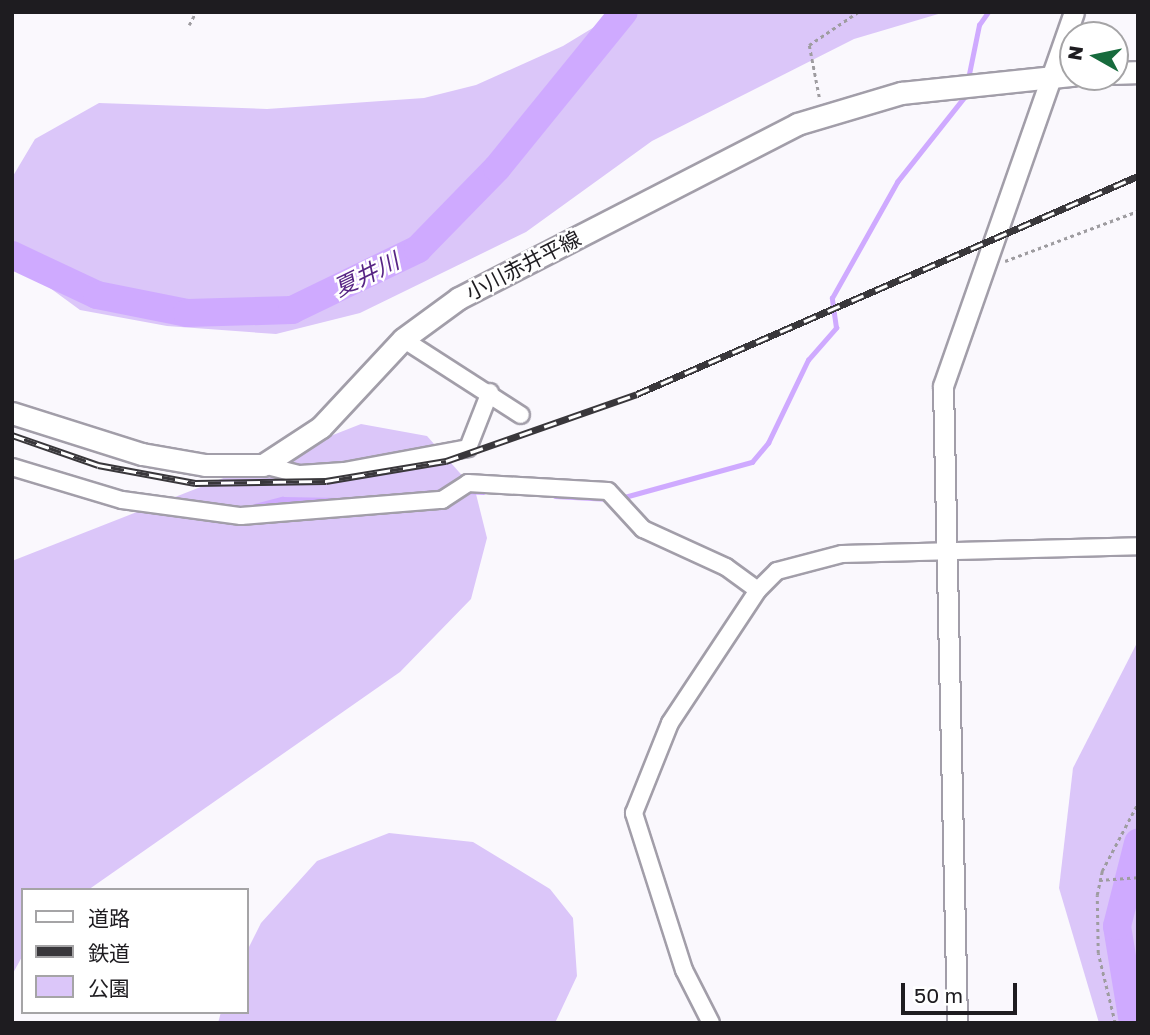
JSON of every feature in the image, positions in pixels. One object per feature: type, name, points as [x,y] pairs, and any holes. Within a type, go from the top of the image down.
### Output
[{"type":"main road","name":"小川赤井平線","points":[[263,465],[321,427],[403,339],[459,298],[824,114],[901,93],[1059,76]]},
{"type":"main road","points":[[12,413],[142,454],[205,465],[263,465]]},
{"type":"street","points":[[957,1023],[944,553],[943,386],[982,270],[1059,87]]},
{"type":"street","points":[[403,339],[490,392],[521,415]]},
{"type":"street","points":[[263,465],[300,474],[344,471],[468,448],[490,392]]},
{"type":"street","points":[[12,467],[122,500],[228,515],[448,497],[463,487],[615,500],[643,529],[726,567],[758,590]]},
{"type":"street","points":[[711,1023],[684,970],[634,813],[670,723],[758,590],[777,571],[805,559],[1138,546]]},
{"type":"path","points":[[189,25],[196,12]]},
{"type":"path","points":[[824,114],[809,45],[858,12]]},
{"type":"path","points":[[982,270],[1138,211]]},
{"type":"path","points":[[1115,1023],[1098,953],[1101,880],[1138,803]]},
{"type":"path","points":[[1101,880],[1138,877]]},
{"type":"green space","points":[[619,12],[945,12],[854,39],[652,141],[526,232],[360,313],[276,334],[167,326],[80,310],[20,266],[12,249],[13,176],[35,139],[99,103],[267,109],[424,98],[476,85],[563,46]]},
{"type":"green space","points":[[361,424],[427,436],[475,490],[487,538],[471,599],[400,672],[91,888],[21,888],[21,959],[12,975],[12,561]]},
{"type":"green space","points":[[1138,641],[1138,1023],[1099,1023],[1059,888],[1073,768]]},
{"type":"green space","points":[[389,833],[473,842],[550,889],[573,918],[577,976],[555,1023],[218,1023],[220,1014],[248,1014],[248,949],[261,923],[317,861]]},
{"type":"waterway","name":"夏井川","points":[[12,255],[97,295],[187,313],[292,310],[418,249],[497,168],[624,12]]},
{"type":"waterway","points":[[968,79],[979,25],[988,12]]},
{"type":"waterway","points":[[621,498],[752,462],[768,443],[808,360],[836,328],[832,298],[897,182],[969,91]]},
{"type":"waterway","points":[[370,498],[445,491]]},
{"type":"waterway","points":[[464,491],[483,492]]},
{"type":"waterway","points":[[555,496],[609,499]]},
{"type":"waterway","points":[[255,506],[282,499],[340,500]]},
{"type":"waterway","points":[[1133,1023],[1117,926],[1138,843]]},
{"type":"railway","points":[[12,435],[98,465],[195,483],[326,481],[446,461],[637,394],[1138,176]]}]
